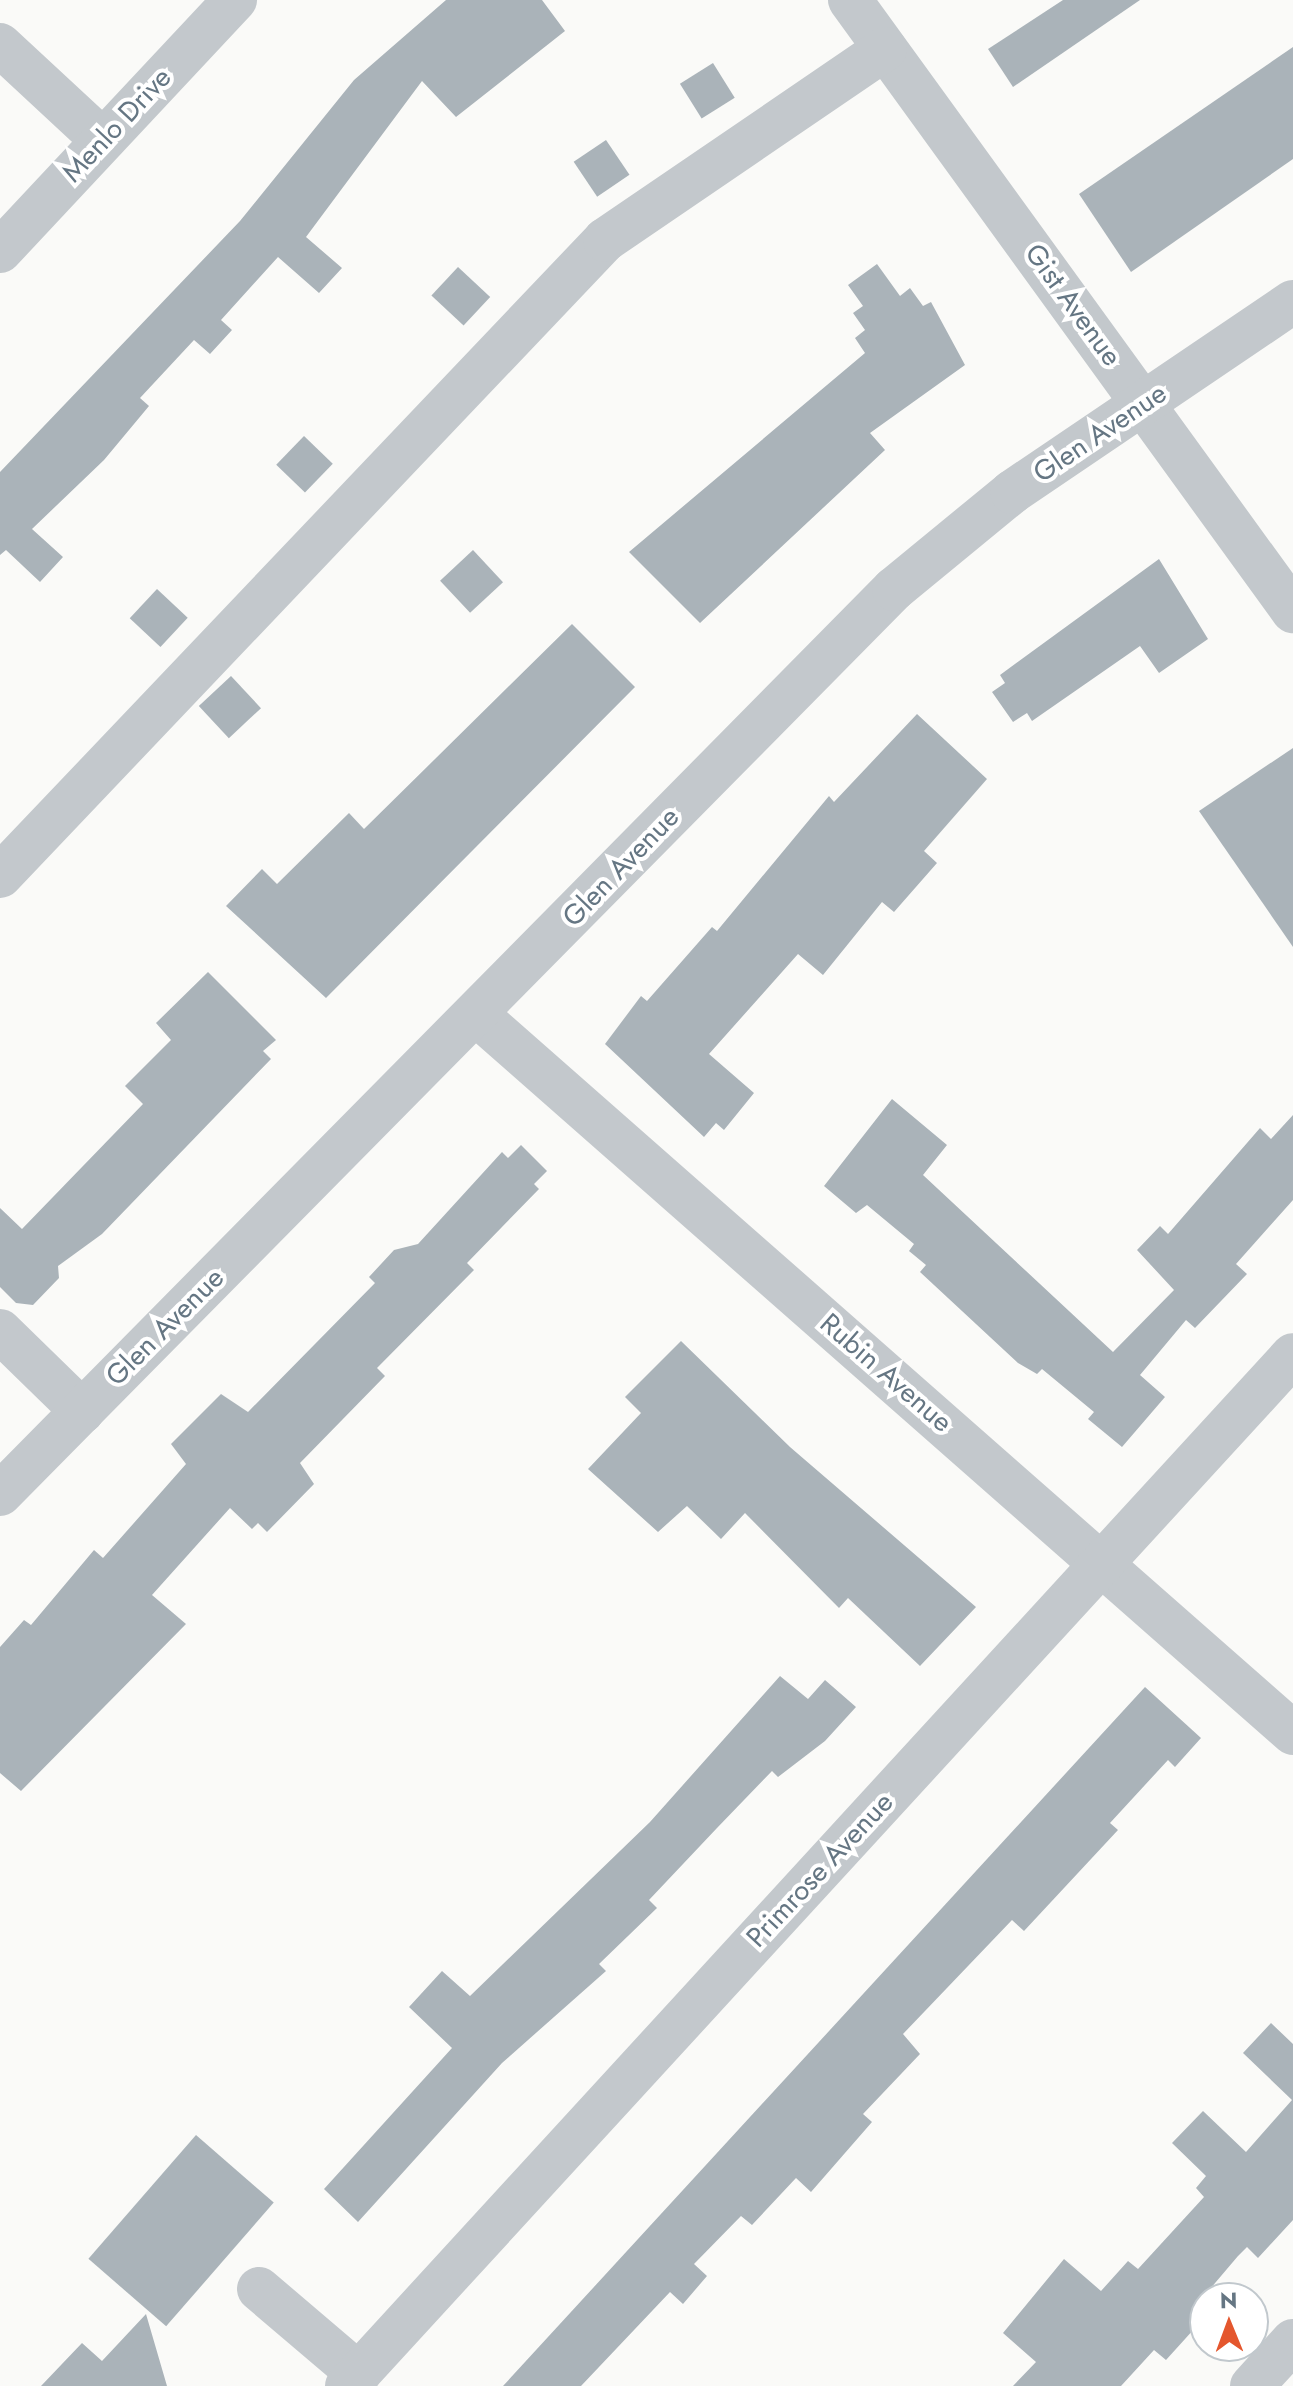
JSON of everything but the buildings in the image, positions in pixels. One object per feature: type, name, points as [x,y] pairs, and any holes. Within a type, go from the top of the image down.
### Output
[{"type":"street","name":"Menlo Drive","points":[[0,251],[101,139],[235,0]]},
{"type":"street","name":"Gist Avenue","points":[[850,0],[1293,611]]},
{"type":"street","points":[[0,45],[101,139]]},
{"type":"street","points":[[0,876],[605,240],[885,49]]},
{"type":"street","name":"Glen Avenue","points":[[0,1494],[477,1015],[894,589],[1012,492],[1293,302]]},
{"type":"street","name":"Rubin Avenue","points":[[477,1015],[1293,1733]]},
{"type":"street","points":[[0,1331],[82,1411]]},
{"type":"street","name":"Primrose Avenue","points":[[353,2380],[1293,1355]]},
{"type":"street","points":[[259,2289],[353,2380]]},
{"type":"street","points":[[1252,2386],[1293,2341]]}]
